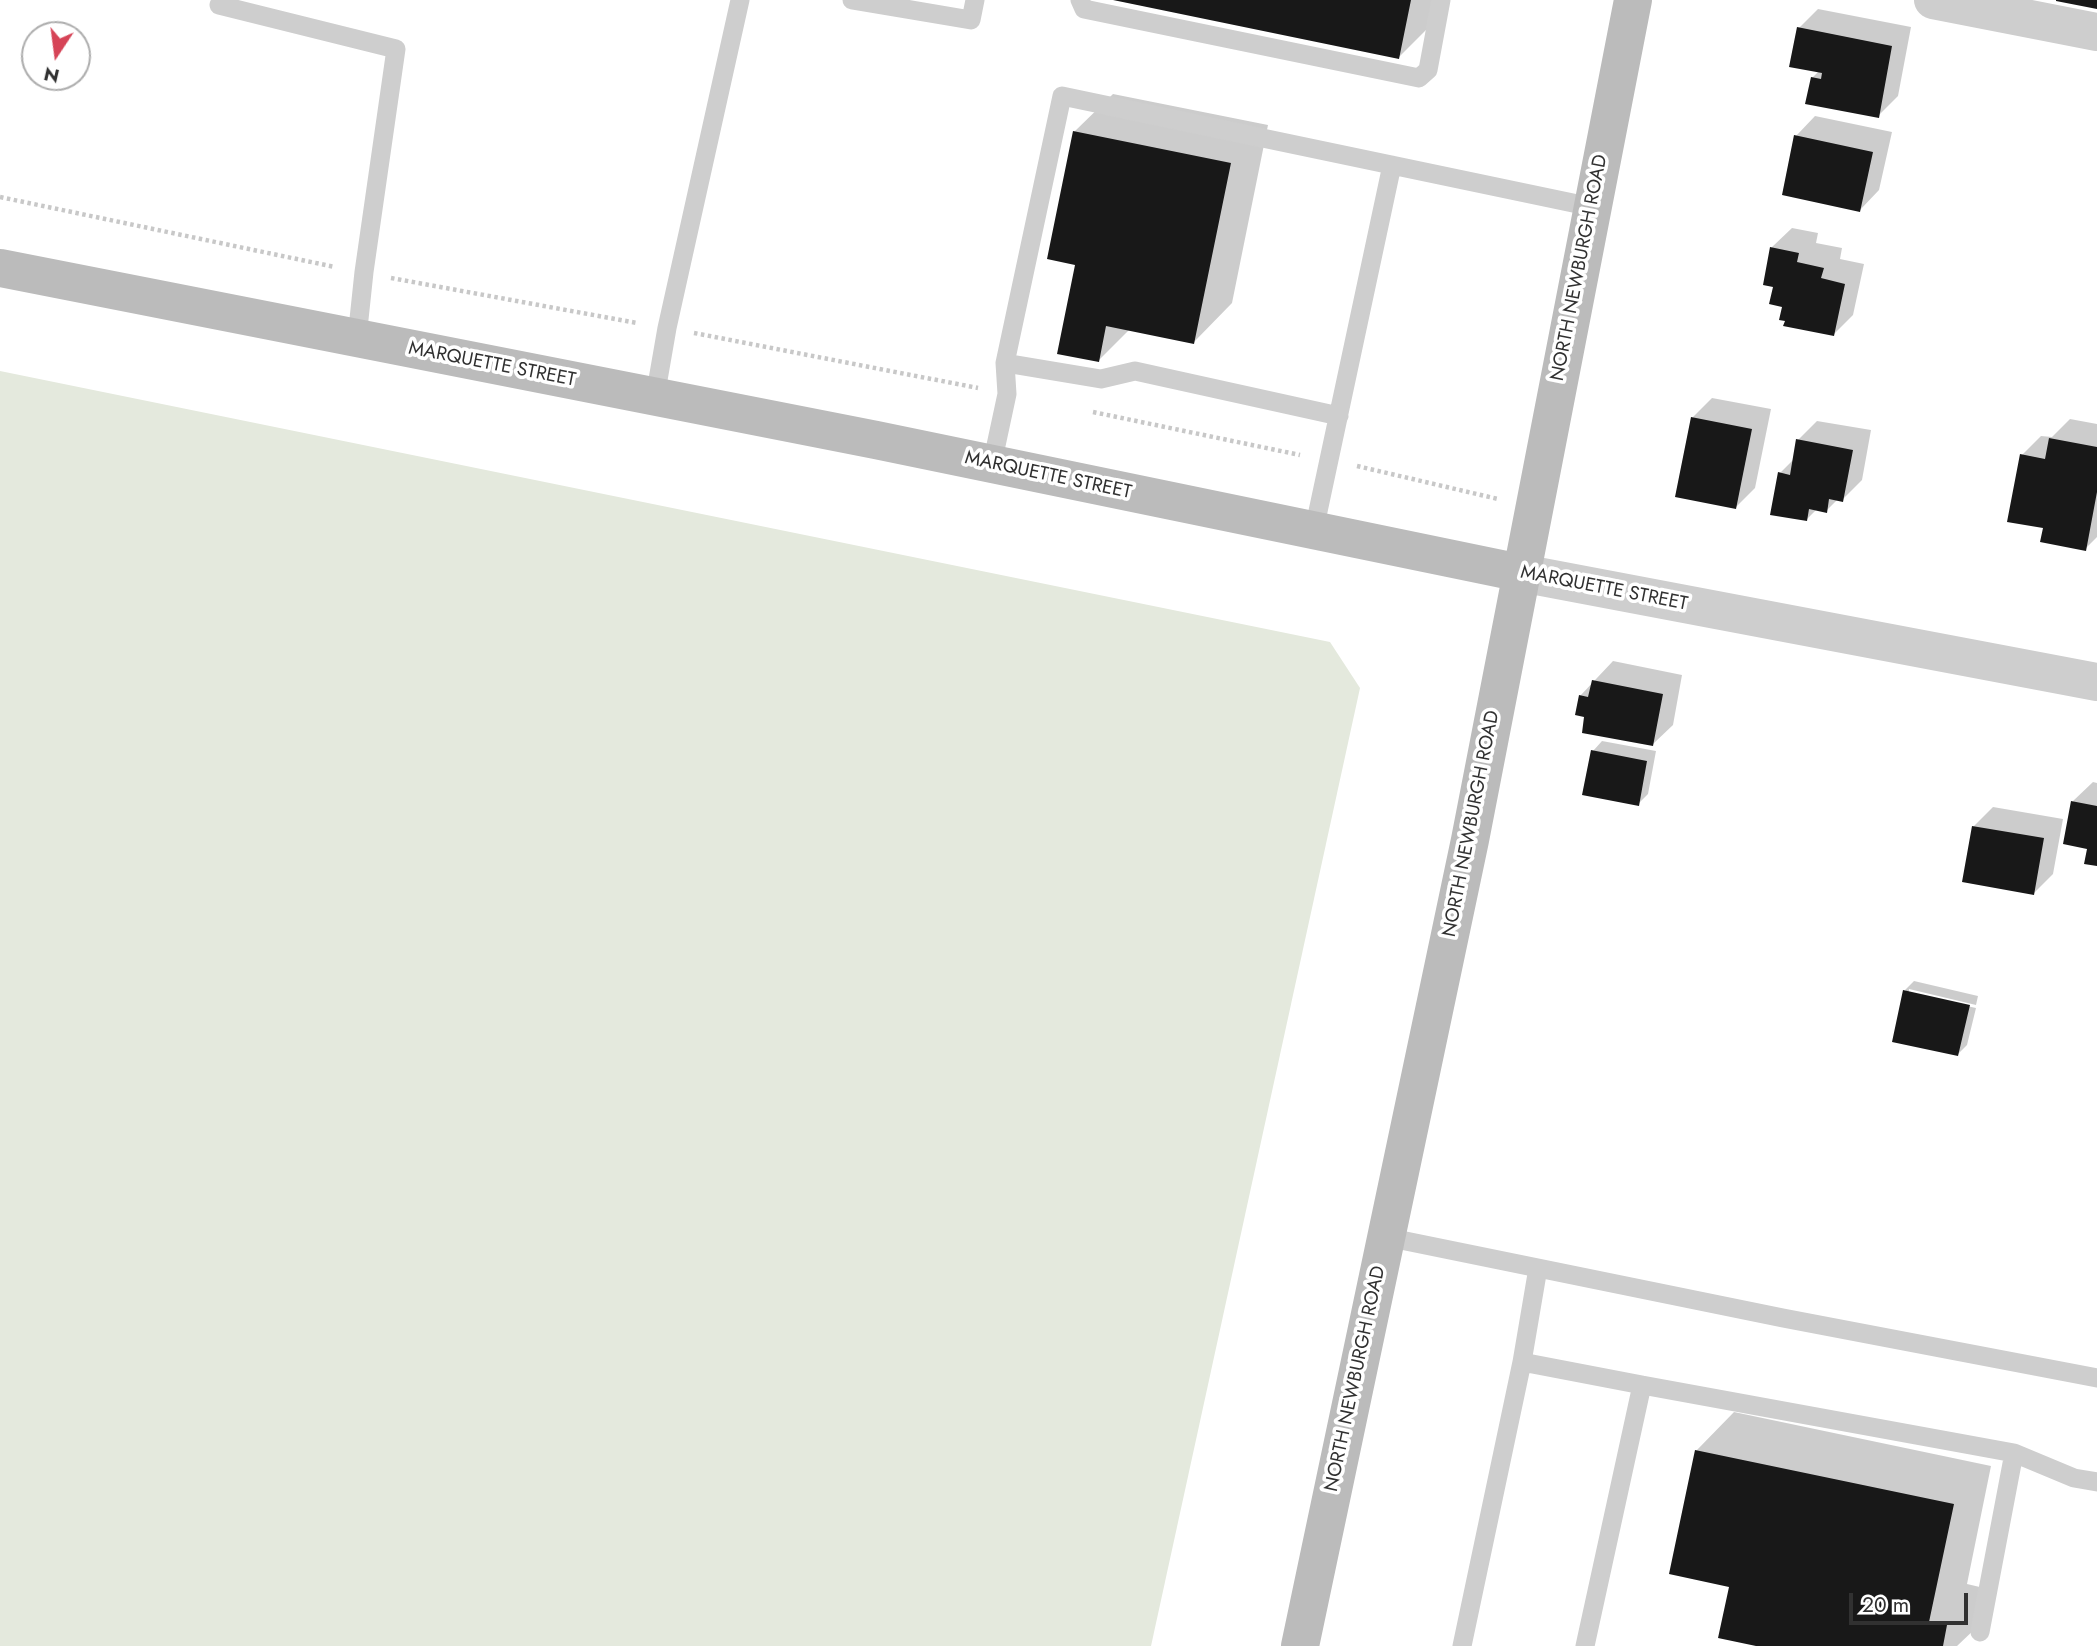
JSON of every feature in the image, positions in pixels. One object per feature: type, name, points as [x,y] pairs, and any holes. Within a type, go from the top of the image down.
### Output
[{"type":"main road","name":"NORTH NEWBURGH ROAD","points":[[1300,1646],[1454,918],[1633,0]]},
{"type":"main road","name":"MARQUETTE STREET","points":[[0,268],[992,464],[1521,573]]},
{"type":"street","points":[[1933,0],[2097,32]]},
{"type":"street","name":"MARQUETTE STREET","points":[[1521,573],[2097,682]]},
{"type":"lane","points":[[655,397],[667,328],[740,0]]},
{"type":"lane","points":[[863,1],[971,20],[975,0]]},
{"type":"lane","points":[[1080,0],[1084,9],[1419,78],[1428,71],[1441,0]]},
{"type":"lane","points":[[219,5],[396,49],[363,272],[356,338]]},
{"type":"lane","points":[[992,464],[1007,394],[1006,363],[1062,96],[1591,207]]},
{"type":"lane","points":[[1314,530],[1392,165]]},
{"type":"lane","points":[[1006,363],[1101,379],[1135,371],[1339,416]]},
{"type":"lane","points":[[1386,1237],[1783,1318],[2097,1378]]},
{"type":"lane","points":[[1462,1646],[1522,1362],[1538,1268]]},
{"type":"lane","points":[[1522,1362],[2014,1453],[2074,1478],[2097,1482]]},
{"type":"lane","points":[[1585,1646],[1642,1385]]},
{"type":"lane","points":[[1980,1632],[2014,1453]]},
{"type":"path","points":[[0,197],[363,272],[1007,394]]},
{"type":"path","points":[[1087,410],[1533,506]]},
{"type":"shaded area","points":[[0,371],[1330,642],[1360,688],[1151,1646],[0,1646]]},
{"type":"building","points":[[1113,0],[1411,0],[1399,59]]},
{"type":"building","points":[[2097,0],[2097,9],[2056,1]]},
{"type":"building","points":[[1797,27],[1892,46],[1879,118],[1805,104],[1811,77],[1821,79],[1822,73],[1789,67]]},
{"type":"building","points":[[1073,131],[1231,163],[1194,344],[1106,326],[1099,362],[1057,354],[1075,265],[1047,259]]},
{"type":"building","points":[[1794,135],[1873,152],[1860,212],[1782,195]]},
{"type":"building","points":[[1770,247],[1799,253],[1797,262],[1824,268],[1821,278],[1845,284],[1834,336],[1783,326],[1785,321],[1779,320],[1782,307],[1769,304],[1773,287],[1763,285]]},
{"type":"building","points":[[1691,417],[1752,429],[1736,509],[1675,497]]},
{"type":"building","points":[[2049,438],[2097,447],[2097,492],[2086,551],[2040,542],[2043,528],[2007,522],[2020,454],[2045,459]]},
{"type":"building","points":[[1796,439],[1853,450],[1843,502],[1829,499],[1827,513],[1809,509],[1807,521],[1770,515],[1778,472],[1790,475]]},
{"type":"building","points":[[1592,680],[1663,694],[1653,746],[1582,733],[1584,717],[1575,715],[1579,695],[1588,697]]},
{"type":"building","points":[[1591,750],[1647,761],[1639,806],[1582,795]]},
{"type":"building","points":[[2071,801],[2097,806],[2097,866],[2084,864],[2087,849],[2063,844]]},
{"type":"building","points":[[1972,826],[2044,838],[2034,895],[1962,882]]},
{"type":"building","points":[[1903,990],[1970,1005],[1958,1056],[1892,1042]]},
{"type":"building","points":[[1695,1450],[1954,1504],[1929,1622],[1947,1625],[1943,1646],[1756,1646],[1718,1638],[1729,1587],[1669,1574]]}]
